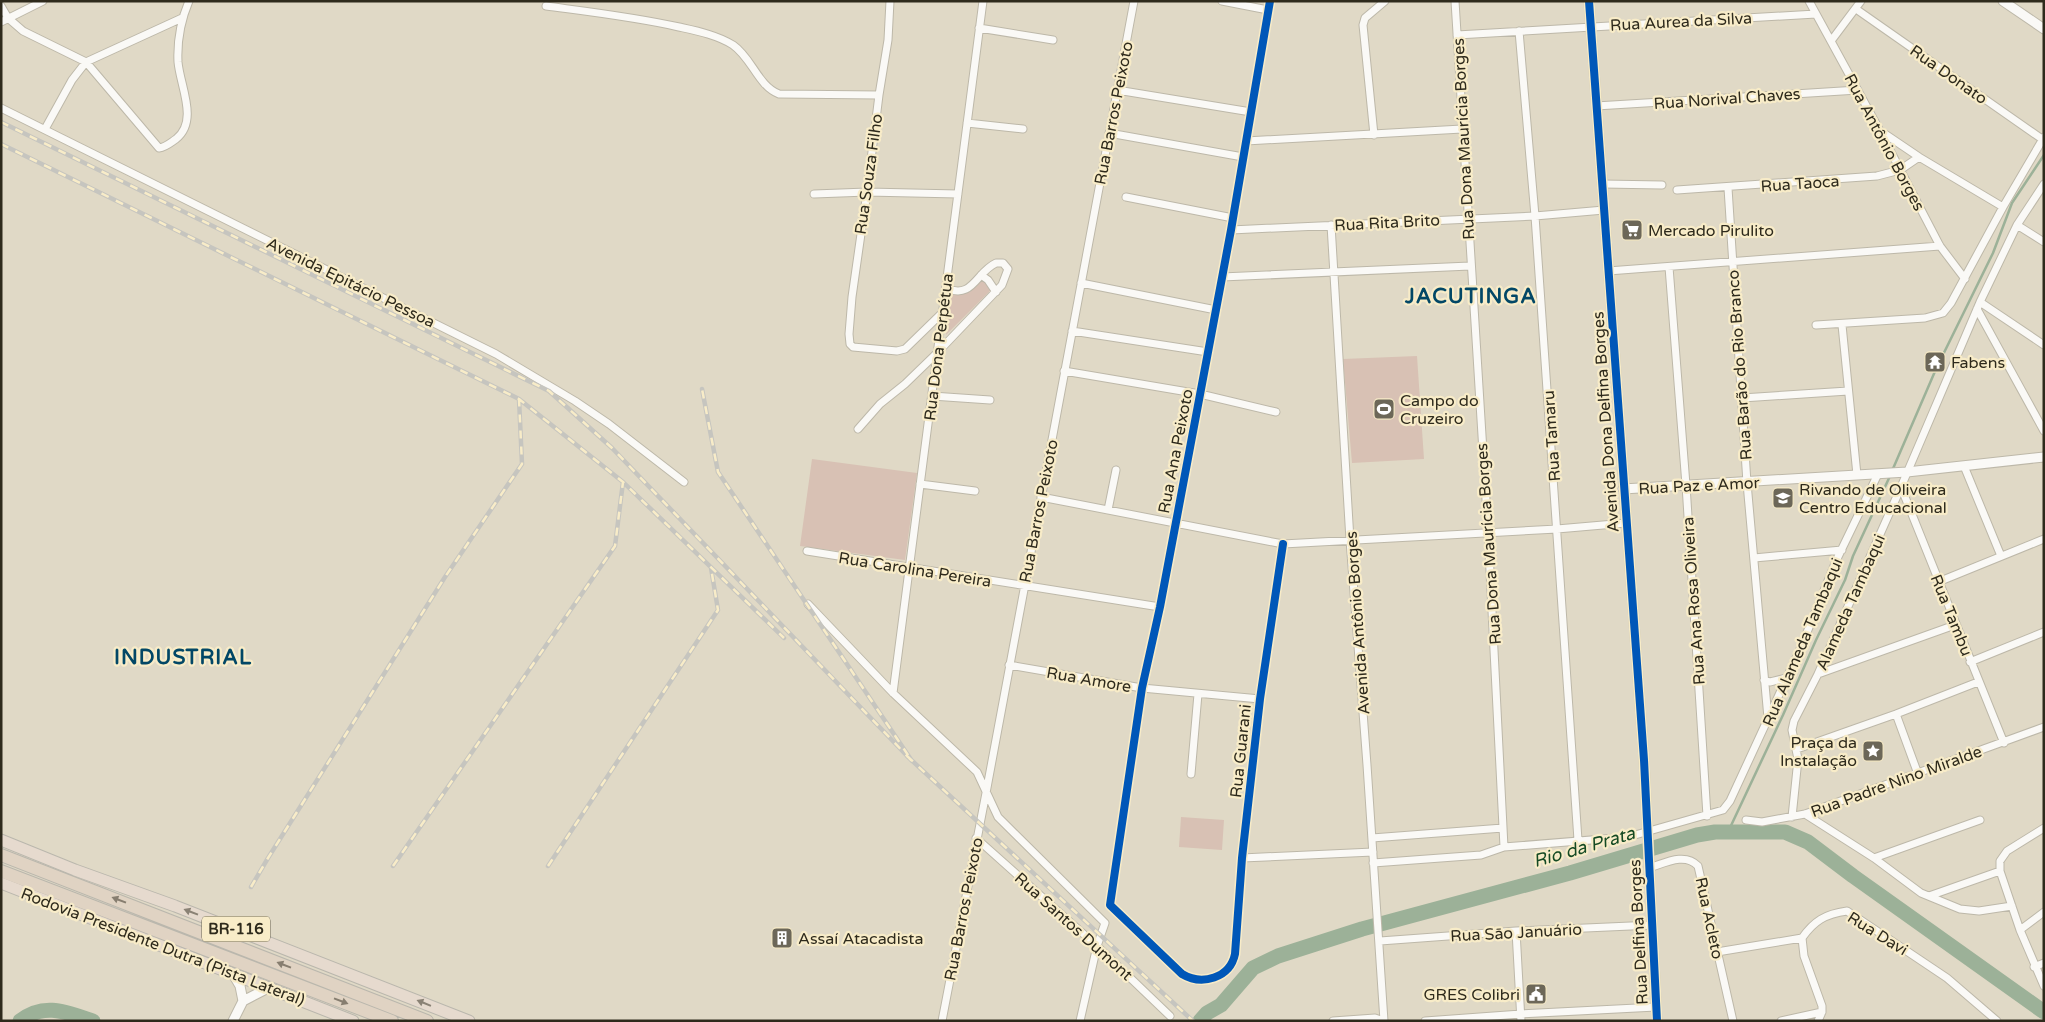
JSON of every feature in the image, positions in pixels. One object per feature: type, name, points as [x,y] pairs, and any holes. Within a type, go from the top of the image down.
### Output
[{"type":"highway","name":"BR-116","points":[[1,840],[74,870],[210,919],[469,1021]]},
{"type":"highway","points":[[1,847],[57,870],[84,886]]},
{"type":"highway","name":"BR-116","points":[[1,856],[84,886],[427,1021]]},
{"type":"highway","name":"BR-116","points":[[1,871],[392,1021]]},
{"type":"highway","name":"Rodovia Presidente Dutra (Pista Lateral)","points":[[1,883],[353,1021]]},
{"type":"street","points":[[1,22],[43,1]]},
{"type":"street","points":[[1,6],[8,18],[23,31],[86,62],[159,148],[170,144],[180,136],[186,127],[187,108],[178,60],[182,18],[189,1]]},
{"type":"street","name":"Rua Souza Filho","points":[[890,1],[888,40],[852,297],[850,344],[853,346],[897,351],[905,349],[942,313]]},
{"type":"street","name":"Rua Dona Perpétua","points":[[893,693],[983,1]]},
{"type":"street","name":"Rua Barros Peixoto","points":[[942,1021],[1134,1]]},
{"type":"street","points":[[1222,1],[1268,10]]},
{"type":"street","name":"Rua Ana Peixoto","points":[[1233,962],[1217,977],[1196,980],[1188,978],[1110,905],[1142,688],[1160,607],[1216,310],[1270,1]]},
{"type":"street","points":[[1374,135],[1363,25],[1365,18],[1385,1]]},
{"type":"street","name":"Rua Dona Maurícia Borges","points":[[1455,1],[1488,532],[1504,846]]},
{"type":"street","name":"Avenida Dona Delfina Borges","points":[[1589,1],[1644,760],[1647,837]]},
{"type":"street","name":"Rua Antônio Borges","points":[[1809,1],[1940,246],[1956,270],[1965,279]]},
{"type":"street","points":[[1831,41],[1861,1]]},
{"type":"street","points":[[2003,1],[2044,29]]},
{"type":"street","points":[[546,6],[629,17],[709,34],[732,45],[745,57],[768,88],[780,94],[879,95]]},
{"type":"street","name":"Rua Donato","points":[[1856,8],[2043,138]]},
{"type":"street","name":"Rua Aurea da Silva","points":[[1457,35],[1816,14]]},
{"type":"street","points":[[45,128],[72,80],[86,62],[182,18]]},
{"type":"street","points":[[979,28],[1053,40]]},
{"type":"street","name":"Rua Tamaru","points":[[1519,31],[1535,216],[1558,529],[1578,840]]},
{"type":"street","points":[[1118,90],[1251,112]]},
{"type":"street","name":"Rua Norival Chaves","points":[[1596,106],[1858,90]]},
{"type":"street","name":"Avenida Epitácio Pessoa","points":[[1,108],[45,128],[504,358],[582,405],[684,482]]},
{"type":"street","points":[[967,123],[1023,129]]},
{"type":"street","points":[[1246,141],[1462,129]]},
{"type":"street","points":[[1880,131],[1919,157],[2003,207]]},
{"type":"street","points":[[1109,133],[1243,158]]},
{"type":"street","points":[[1816,325],[1904,320],[1943,313],[1965,279],[2003,207],[2043,138]]},
{"type":"street","name":"Rua Taoca","points":[[1677,190],[1728,188],[1877,176],[1900,170],[1919,157]]},
{"type":"street","points":[[1603,184],[1662,185]]},
{"type":"street","name":"Alameda Tambaqui","points":[[1792,817],[1797,770],[1797,749],[1792,730],[1794,722],[1818,674],[1901,487],[1904,472],[1978,306],[2017,224],[2044,184]]},
{"type":"street","name":"Rua Barão do Rio Branco","points":[[1728,188],[1747,483],[1768,721]]},
{"type":"street","points":[[814,194],[868,192],[958,194]]},
{"type":"street","points":[[1126,197],[1233,218]]},
{"type":"street","name":"Rua Rita Brito","points":[[1230,230],[1535,216],[1604,210]]},
{"type":"street","points":[[2017,224],[2044,242]]},
{"type":"street","name":"Avenida Antônio Borges","points":[[1330,225],[1384,1021]]},
{"type":"street","points":[[1608,271],[1940,246]]},
{"type":"street","points":[[858,430],[880,404],[905,384],[996,292],[1005,281],[1008,269],[1006,265],[996,263],[962,291],[954,292],[946,288]]},
{"type":"street","points":[[1222,277],[1470,266]]},
{"type":"street","name":"Rua Ana Rosa Oliveira","points":[[1669,267],[1686,485],[1707,816]]},
{"type":"street","points":[[981,275],[988,280],[996,292]]},
{"type":"street","points":[[1081,283],[1216,310]]},
{"type":"street","points":[[1978,306],[2044,345]]},
{"type":"street","points":[[1978,306],[2044,431]]},
{"type":"street","points":[[1842,325],[1857,475]]},
{"type":"street","points":[[1072,331],[1208,352]]},
{"type":"street","points":[[1064,371],[1200,394],[1276,412]]},
{"type":"street","points":[[1742,398],[1848,391]]},
{"type":"street","points":[[932,396],[990,400]]},
{"type":"street","name":"Rua Paz e Amor","points":[[1623,489],[1904,472],[2044,456]]},
{"type":"street","points":[[1964,466],[2002,556]]},
{"type":"street","points":[[1108,510],[1116,470]]},
{"type":"street","name":"Rua Alameda Tambaqui","points":[[1707,816],[1723,810],[1730,801],[1768,721],[1842,550],[1881,473]]},
{"type":"street","points":[[920,484],[975,491]]},
{"type":"street","name":"Rua Tambu","points":[[1901,487],[2004,743]]},
{"type":"street","points":[[1041,497],[1283,544],[1558,529],[1626,523]]},
{"type":"street","points":[[1938,582],[2044,539]]},
{"type":"street","name":"Rua Guarani","points":[[1233,962],[1237,942],[1242,858],[1260,699],[1283,544]]},
{"type":"street","points":[[1754,558],[1842,550]]},
{"type":"street","name":"Rua Carolina Pereira","points":[[807,551],[1160,607]]},
{"type":"street","points":[[808,604],[871,672],[977,772],[998,817],[1105,923],[1097,946],[1080,1021]]},
{"type":"street","points":[[1818,674],[1955,625]]},
{"type":"street","points":[[1970,662],[2044,632]]},
{"type":"street","name":"Rua Amore","points":[[1009,665],[1142,688],[1260,699]]},
{"type":"street","points":[[1764,680],[1770,682],[1786,678]]},
{"type":"street","points":[[1797,749],[1896,714],[1978,682]]},
{"type":"street","points":[[1191,774],[1198,694]]},
{"type":"street","points":[[1896,714],[1918,774]]},
{"type":"street","name":"Rua Padre Nino Miralde","points":[[1746,820],[1762,822],[1805,814],[2044,727]]},
{"type":"street","points":[[1805,814],[1874,858],[1910,886],[1929,896],[1960,909],[1978,911],[2012,906]]},
{"type":"street","points":[[1373,863],[1481,855],[1504,846],[1647,837],[1707,816]]},
{"type":"street","points":[[1874,858],[1980,820]]},
{"type":"street","points":[[1372,838],[1503,828]]},
{"type":"street","points":[[2044,828],[2007,851],[2000,861],[2000,871],[2020,930],[2034,968],[2044,986]]},
{"type":"street","name":"Rua Delfina Borges","points":[[1647,837],[1653,925],[1656,1021]]},
{"type":"street","name":"Rua Santos Dumont","points":[[976,838],[1097,946],[1170,1016]]},
{"type":"street","points":[[1242,858],[1372,852]]},
{"type":"street","name":"Rua Acleto","points":[[1649,864],[1687,858],[1698,866],[1733,1021]]},
{"type":"street","points":[[1929,896],[2000,871]]},
{"type":"street","name":"Rua Davi","points":[[1802,938],[1818,919],[1847,911],[1947,978],[1997,1021]]},
{"type":"street","points":[[2020,930],[2044,912]]},
{"type":"street","name":"Rua Sāo Januário","points":[[1379,937],[1653,925]]},
{"type":"street","points":[[1516,931],[1521,1017]]},
{"type":"street","points":[[1717,952],[1802,938],[1804,956],[1821,1002],[1822,1012],[1818,1021]]},
{"type":"street","points":[[2034,968],[2044,963]]},
{"type":"street","points":[[233,974],[240,986],[243,1001]]},
{"type":"street","points":[[233,1021],[243,1001],[268,988]]},
{"type":"street","points":[[1425,1021],[1521,1017],[1656,1007]]},
{"type":"street","points":[[1781,1021],[1822,1012]]},
{"type":"street","points":[[1334,1021],[1375,1018],[1384,1021]]},
{"type":"shaded area","points":[[983,279],[991,288],[990,291],[946,335],[950,292],[964,292]]},
{"type":"shaded area","name":"Campo do Cruzeiro","points":[[1417,356],[1424,459],[1352,463],[1343,359]]},
{"type":"shaded area","points":[[812,459],[917,473],[905,560],[800,546]]},
{"type":"shaded area","points":[[1181,817],[1224,820],[1222,850],[1179,847]]},
{"type":"waterway","points":[[1892,471],[1936,369],[1993,253],[2012,203],[2044,155]]},
{"type":"waterway","points":[[1728,832],[1845,580],[1853,556],[1890,476]]},
{"type":"waterway","name":"Rio da Prata","points":[[1200,1021],[1207,1013],[1221,1005],[1253,968],[1278,956],[1362,929],[1570,873],[1697,835],[1715,832],[1785,832],[1808,842],[2044,1012]]},
{"type":"waterway","name":"Rio da Prata","points":[[20,1021],[29,1015],[47,1010],[64,1012],[93,1021]]},
{"type":"railway","points":[[1,122],[549,391],[612,448],[912,761],[718,472],[702,389]]},
{"type":"railway","points":[[1,144],[519,399],[623,482],[784,638]]},
{"type":"railway","points":[[251,887],[445,577],[522,464],[519,399]]},
{"type":"railway","points":[[393,866],[615,546],[623,482]]},
{"type":"railway","points":[[548,866],[718,610],[711,568]]},
{"type":"railway","points":[[907,756],[1193,1021]]},
{"type":"cycle path","points":[[1270,1],[1231,230],[1160,607],[1142,688],[1110,905],[1182,974],[1190,978],[1206,979],[1221,974],[1232,962],[1235,954],[1242,858],[1260,699],[1283,544]]},
{"type":"cycle path","points":[[1589,1],[1644,760],[1657,1021]]},
{"type":"place","name":"Mercado Pirulito","points":[[1632,230]]},
{"type":"place","name":"Fabens","points":[[1935,362]]},
{"type":"place","name":"Campo do Cruzeiro","points":[[1384,409]]},
{"type":"place","name":"Rivando de Oliveira Centro Educacional","points":[[1783,498]]},
{"type":"place","name":"Praça da Instalação","points":[[1873,751]]},
{"type":"place","name":"Assaí Atacadista","points":[[782,938]]},
{"type":"place","name":"GRES Colibri","points":[[1536,994]]},
{"type":"district","name":"JACUTINGA","points":[[1471,296]]},
{"type":"district","name":"INDUSTRIAL","points":[[183,657]]}]
